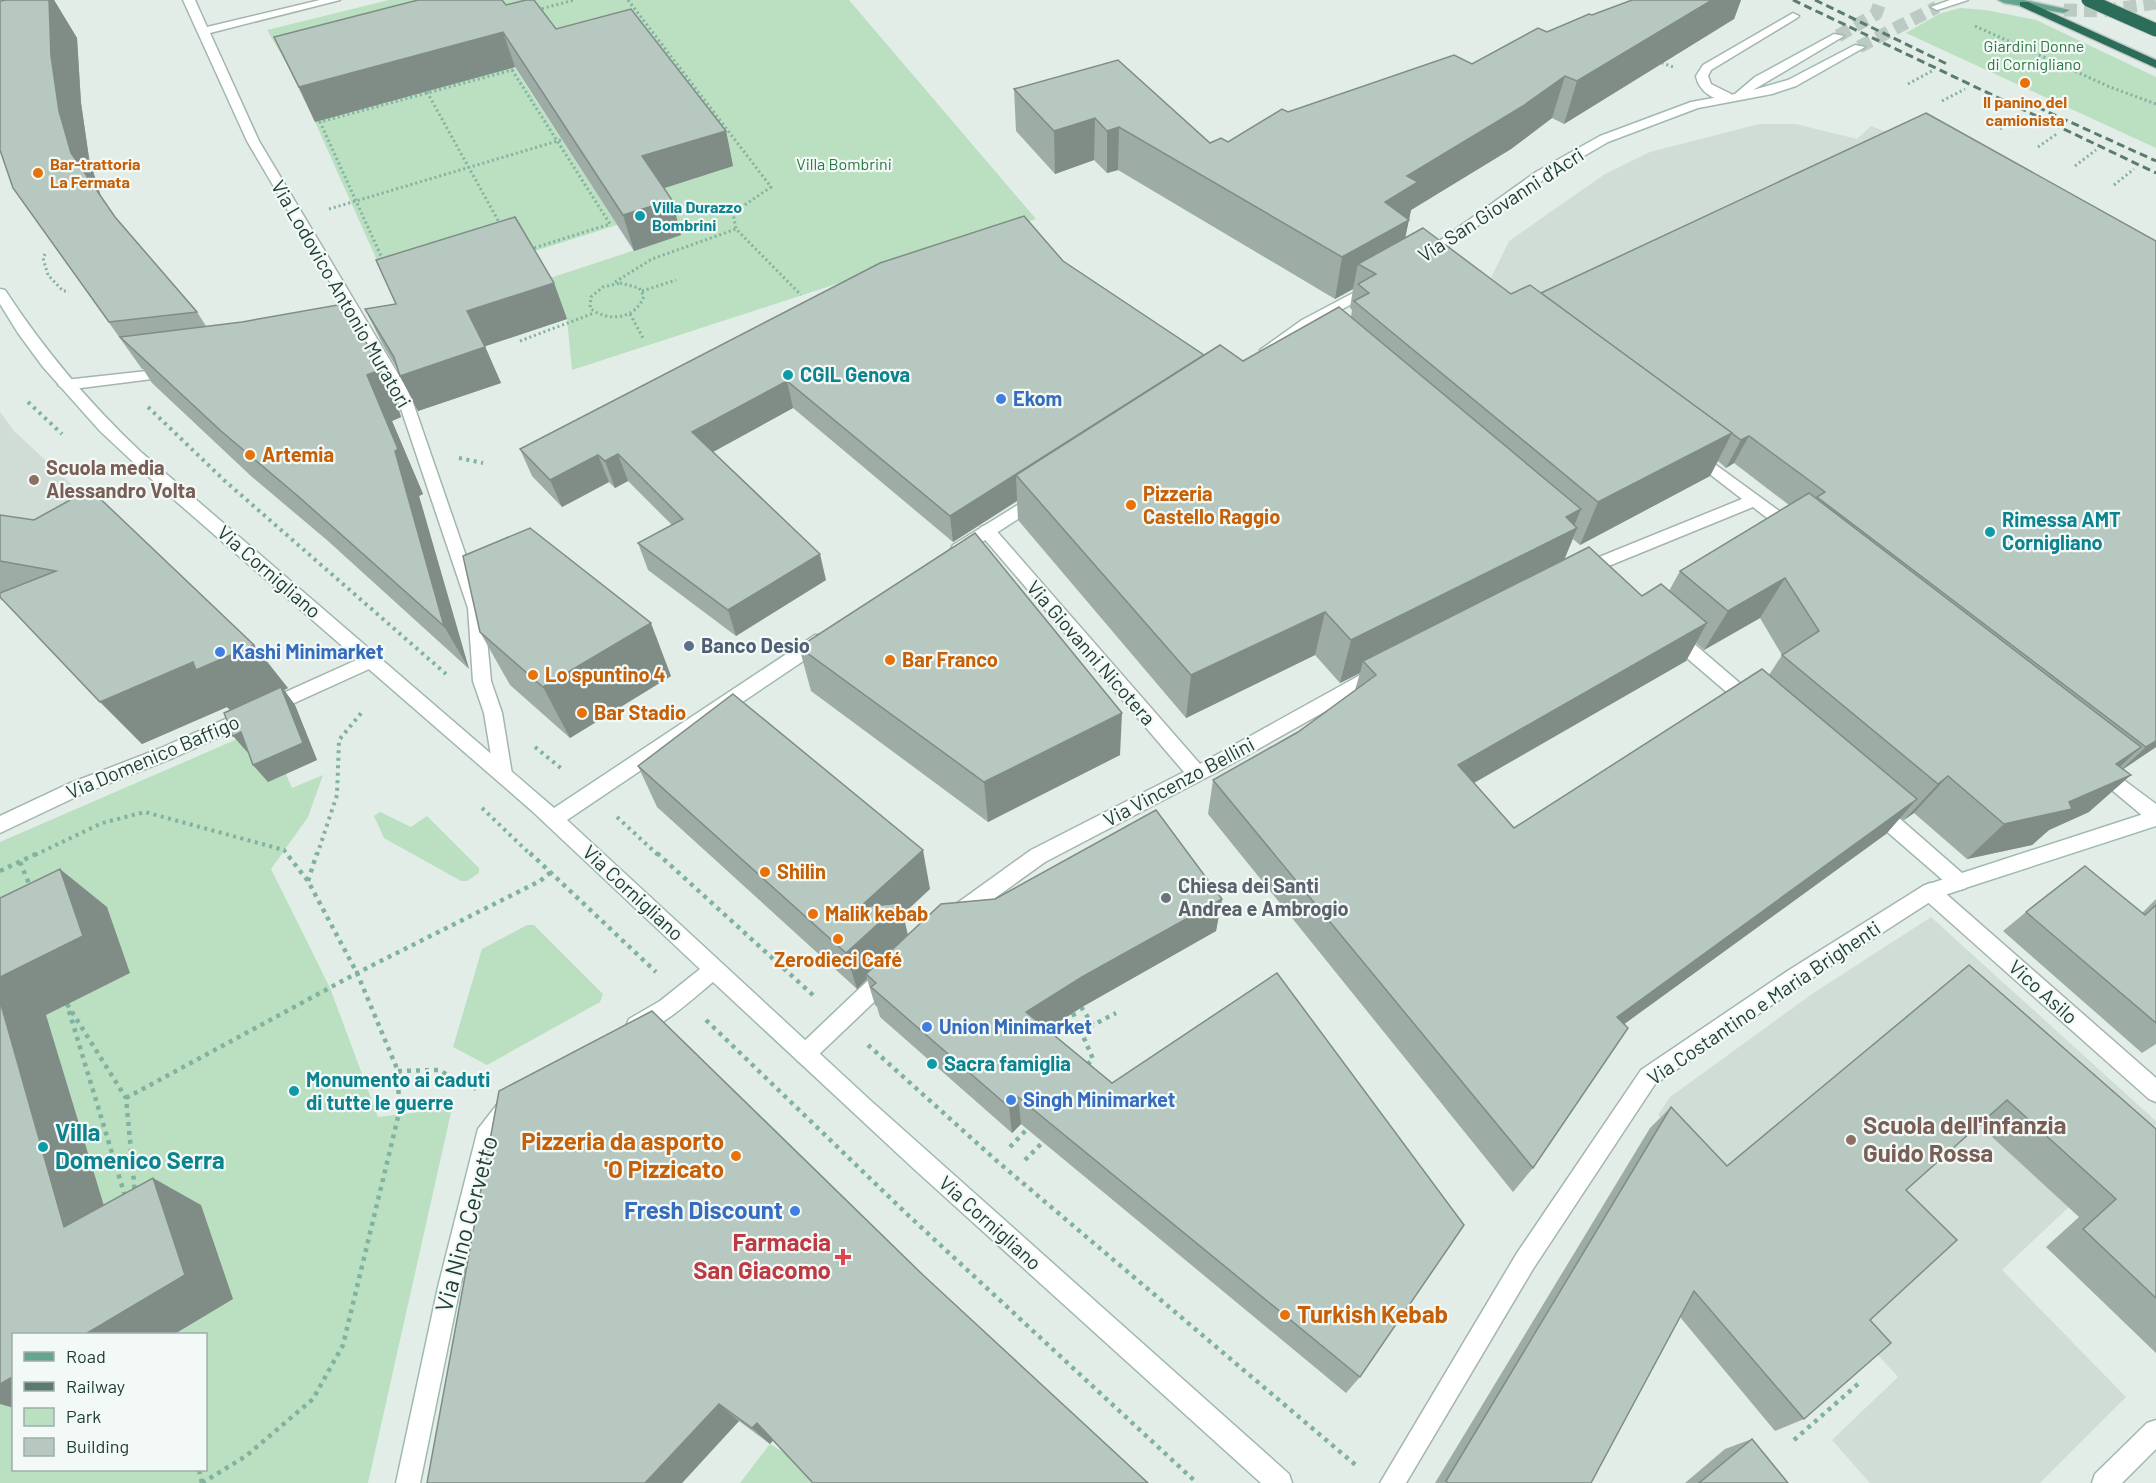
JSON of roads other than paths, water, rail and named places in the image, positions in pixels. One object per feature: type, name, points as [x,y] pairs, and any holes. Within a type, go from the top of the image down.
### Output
[{"type":"highway","points":[[2088,0],[2156,30]]},
{"type":"highway","points":[[2024,4],[2156,64]]},
{"type":"main road","points":[[2004,0],[2064,10]]},
{"type":"street","name":"Via Lodovico Antonio Muratori","points":[[189,0],[253,141],[299,217],[368,344],[403,394],[476,608],[482,681],[493,713],[503,774]]},
{"type":"street","points":[[205,31],[334,0]]},
{"type":"street","points":[[1937,7],[1962,0]]},
{"type":"street","points":[[1793,16],[1707,68],[1702,76],[1706,88],[1711,92],[1733,95],[1772,90],[1792,83],[1859,47]]},
{"type":"street","points":[[1733,95],[1838,36]]},
{"type":"street","name":"Via San Giovanni d'Acri","points":[[1412,264],[1430,254],[1541,176],[1604,138],[1657,117],[1733,95]]},
{"type":"street","points":[[1430,254],[1445,264]]},
{"type":"street","points":[[1250,361],[1307,323],[1386,279]]},
{"type":"street","name":"Via Cornigliano","points":[[0,293],[6,317],[65,385],[102,423],[198,511],[503,774],[805,1054],[1280,1483]]},
{"type":"street","points":[[1307,323],[1322,337]]},
{"type":"street","points":[[65,385],[152,375]]},
{"type":"street","points":[[1679,442],[1802,537]]},
{"type":"street","points":[[948,556],[1054,488]]},
{"type":"street","points":[[1571,576],[1586,562],[1755,500]]},
{"type":"street","name":"Via Giovanni Nicotera","points":[[987,531],[1197,774]]},
{"type":"street","points":[[1586,562],[1609,581]]},
{"type":"street","points":[[1662,627],[1760,711]]},
{"type":"street","points":[[553,819],[831,633]]},
{"type":"street","name":"Via Domenico Baffigo","points":[[0,825],[75,789],[167,753],[372,660]]},
{"type":"street","name":"Via Vincenzo Bellini","points":[[940,928],[1038,856],[1197,774],[1392,667]]},
{"type":"street","points":[[2084,758],[2156,816]]},
{"type":"street","points":[[1858,795],[1959,882]]},
{"type":"street","name":"Via Costantino e Maria Brighenti","points":[[1392,1483],[1525,1261],[1648,1077],[1796,977],[1930,892],[2156,816]]},
{"type":"street","name":"Vico Asilo","points":[[1930,892],[2156,1092]]},
{"type":"street","points":[[805,1054],[905,959]]},
{"type":"street","points":[[616,1038],[668,1008],[714,969]]},
{"type":"street","name":"Via Nino Cervetto","points":[[408,1483],[449,1287],[489,1129],[524,1091]]},
{"type":"street","points":[[2104,1483],[2156,1432]]},
{"type":"tunnel","points":[[1838,36],[1876,14],[1881,0]]},
{"type":"tunnel","points":[[2064,10],[2102,11],[2156,3]]},
{"type":"tunnel","points":[[1859,47],[1937,7]]},
{"type":"railway","points":[[1793,0],[2156,173]]},
{"type":"railway","points":[[1815,0],[1947,64]]},
{"type":"railway","points":[[2026,102],[2156,161]]},
{"type":"place","name":"Il panino del camionista","points":[[2025,83]]},
{"type":"place","name":"Bar-trattoria La Fermata","points":[[38,173]]},
{"type":"place","name":"Villa Durazzo Bombrini","points":[[640,216]]},
{"type":"place","name":"CGIL Genova","points":[[788,375]]},
{"type":"place","name":"Ekom","points":[[1001,399]]},
{"type":"place","name":"Artemia","points":[[250,455]]},
{"type":"place","name":"Scuola media Alessandro Volta","points":[[34,480]]},
{"type":"place","name":"Pizzeria Castello Raggio","points":[[1131,505]]},
{"type":"place","name":"Rimessa AMT Cornigliano","points":[[1990,532]]},
{"type":"place","name":"Banco Desio","points":[[689,646]]},
{"type":"place","name":"Kashi Minimarket","points":[[220,652]]},
{"type":"place","name":"Bar Franco","points":[[890,660]]},
{"type":"place","name":"Lo spuntino 4","points":[[533,675]]},
{"type":"place","name":"Bar Stadio","points":[[582,713]]},
{"type":"place","name":"Shilin","points":[[765,872]]},
{"type":"place","name":"Chiesa dei Santi Andrea e Ambrogio","points":[[1166,898]]},
{"type":"place","name":"Malik kebab","points":[[813,914]]},
{"type":"place","name":"Zerodieci Café","points":[[838,939]]},
{"type":"place","name":"Union Minimarket","points":[[927,1027]]},
{"type":"place","name":"Sacra famiglia","points":[[932,1064]]},
{"type":"place","name":"Monumento ai caduti di tutte le guerre","points":[[294,1091]]},
{"type":"place","name":"Singh Minimarket","points":[[1011,1100]]},
{"type":"place","name":"Scuola dell'infanzia Guido Rossa","points":[[1851,1140]]},
{"type":"place","name":"Villa Domenico Serra","points":[[43,1147]]},
{"type":"place","name":"Pizzeria da asporto 'O Pizzicato","points":[[736,1156]]},
{"type":"place","name":"Fresh Discount","points":[[795,1211]]},
{"type":"place","name":"Farmacia San Giacomo","points":[[843,1257]]},
{"type":"place","name":"Turkish Kebab","points":[[1285,1315]]},
{"type":"park label","name":"Giardini Donne di Cornigliano","points":[[2034,55]]},
{"type":"park label","name":"Villa Bombrini","points":[[844,164]]}]
